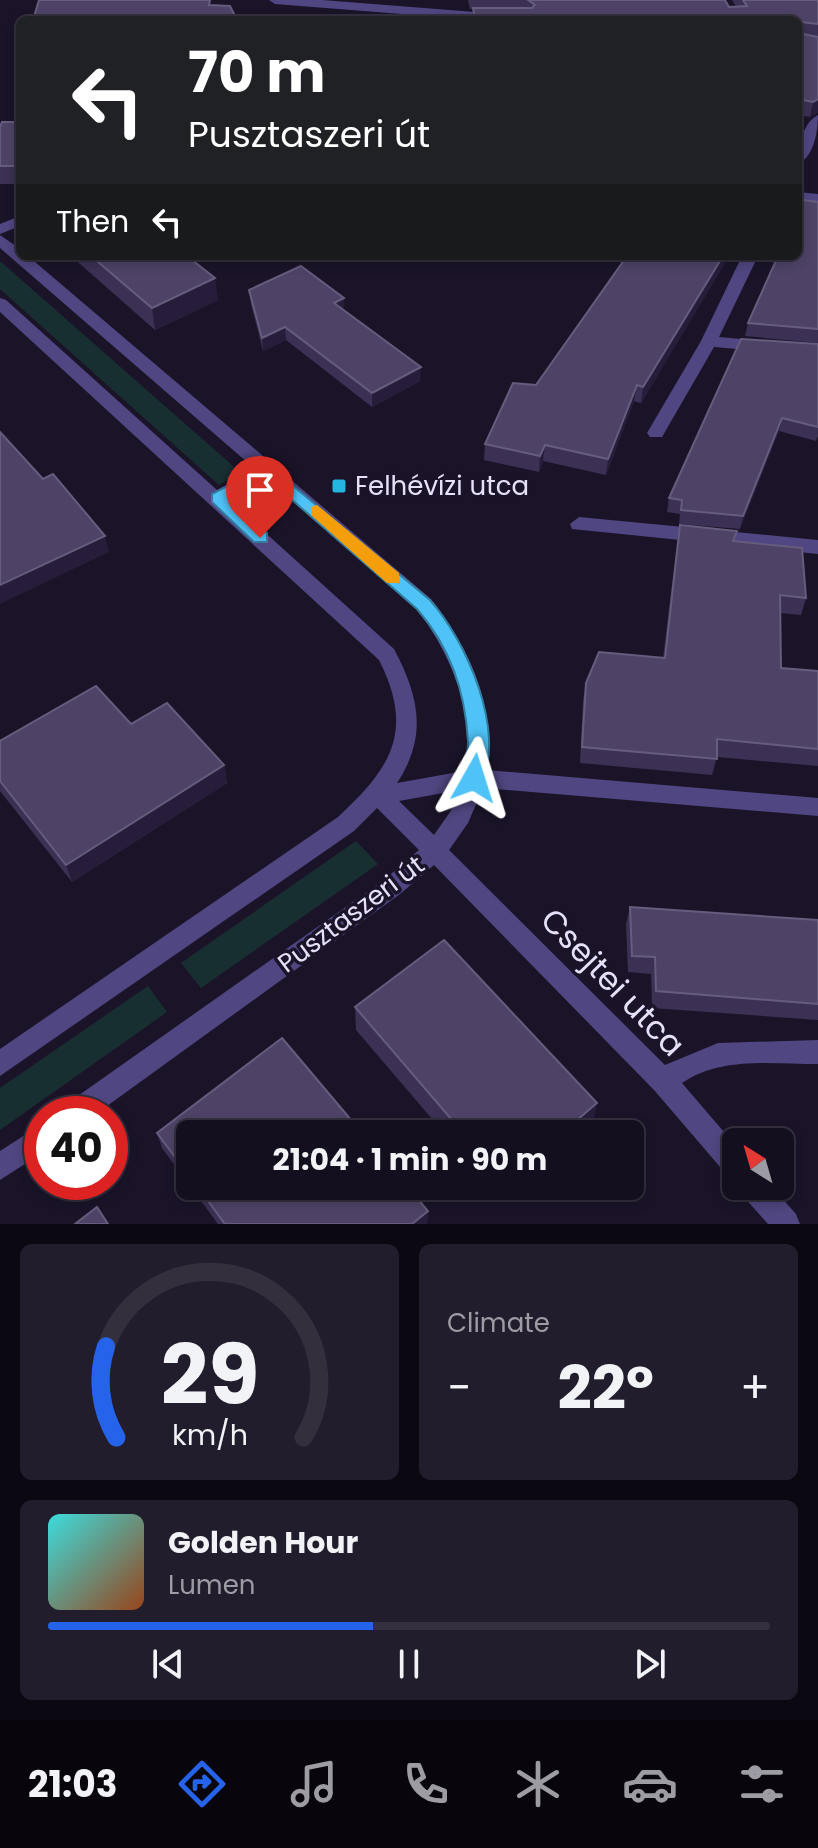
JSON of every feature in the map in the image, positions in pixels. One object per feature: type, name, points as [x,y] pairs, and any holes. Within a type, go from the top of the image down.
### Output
[{"type":"street","points":[[275,0],[484,16]]},
{"type":"street","points":[[394,0],[422,10]]},
{"type":"street","points":[[802,152],[818,119]]},
{"type":"street","name":"Pusztaszeri út","points":[[0,240],[16,254]]},
{"type":"street","name":"Pusztaszeri út","points":[[23,260],[424,604],[444,628],[460,657],[470,690],[478,743],[474,778],[461,816],[436,849],[392,887],[99,1096]]},
{"type":"street","points":[[656,433],[709,341],[748,260]]},
{"type":"street","points":[[0,303],[218,498],[387,655],[405,685],[410,720],[403,756],[379,795],[346,824],[0,1064]]},
{"type":"street","points":[[709,341],[818,351]]},
{"type":"street","points":[[218,498],[268,470]]},
{"type":"street","points":[[579,524],[818,547]]},
{"type":"street","points":[[379,795],[474,778],[818,807]]},
{"type":"street","name":"Csejtei utca","points":[[379,795],[663,1081],[722,1150]]},
{"type":"street","points":[[663,1081],[686,1063],[722,1053],[818,1052]]},
{"type":"street","points":[[0,1167],[24,1150]]},
{"type":"street","points":[[765,1200],[786,1224]]},
{"type":"green space","points":[[0,261],[241,473],[219,485],[0,289]]},
{"type":"green space","points":[[356,841],[378,864],[201,988],[181,963]]},
{"type":"green space","points":[[148,986],[167,1012],[48,1096],[24,1096],[24,1113],[0,1130],[0,1088]]},
{"type":"building","points":[[39,0],[210,0],[209,5],[230,6],[235,16],[34,16]]},
{"type":"building","points":[[528,0],[725,0],[729,7],[747,6],[743,0],[818,0],[818,24],[802,22],[802,16],[474,16],[473,8],[532,8],[535,5]]},
{"type":"building","points":[[802,34],[818,37],[818,99],[813,102],[802,100]]},
{"type":"building","points":[[2,122],[16,122],[16,166],[0,166]]},
{"type":"building","points":[[802,202],[818,202],[818,329],[748,323],[776,260],[802,260]]},
{"type":"building","points":[[96,260],[192,260],[215,278],[152,308]]},
{"type":"building","points":[[624,260],[721,260],[643,387],[637,385],[608,459],[545,445],[540,456],[485,444],[513,383],[536,385]]},
{"type":"building","points":[[301,266],[344,298],[334,303],[421,367],[372,393],[285,327],[262,338],[249,290]]},
{"type":"building","points":[[741,339],[818,344],[818,427],[782,418],[743,516],[681,510],[682,500],[669,498]]},
{"type":"building","points":[[0,432],[43,479],[53,474],[105,536],[0,585]]},
{"type":"building","points":[[680,525],[737,531],[733,541],[802,548],[806,598],[780,595],[781,668],[818,671],[818,749],[717,739],[717,759],[582,747],[586,683],[599,652],[665,658]]},
{"type":"building","points":[[96,686],[131,724],[167,703],[224,765],[66,865],[0,781],[0,741]]},
{"type":"building","points":[[630,907],[818,920],[818,1004],[656,991],[655,957],[632,956]]},
{"type":"building","points":[[444,940],[597,1103],[577,1120],[452,1120],[355,1007]]},
{"type":"building","points":[[282,1038],[351,1120],[176,1120],[176,1158],[157,1133]]},
{"type":"building","points":[[207,1200],[419,1200],[428,1211],[412,1224],[225,1224]]},
{"type":"building","points":[[97,1207],[108,1224],[75,1224]]},
{"type":"slow traffic","points":[[317,511],[393,578]]},
{"type":"place","name":"Felhévízi utca","points":[[339,486]]},
{"type":"route","points":[[260,538],[218,498],[268,470],[424,604],[444,628],[460,657],[470,690],[478,743],[474,778]]}]
